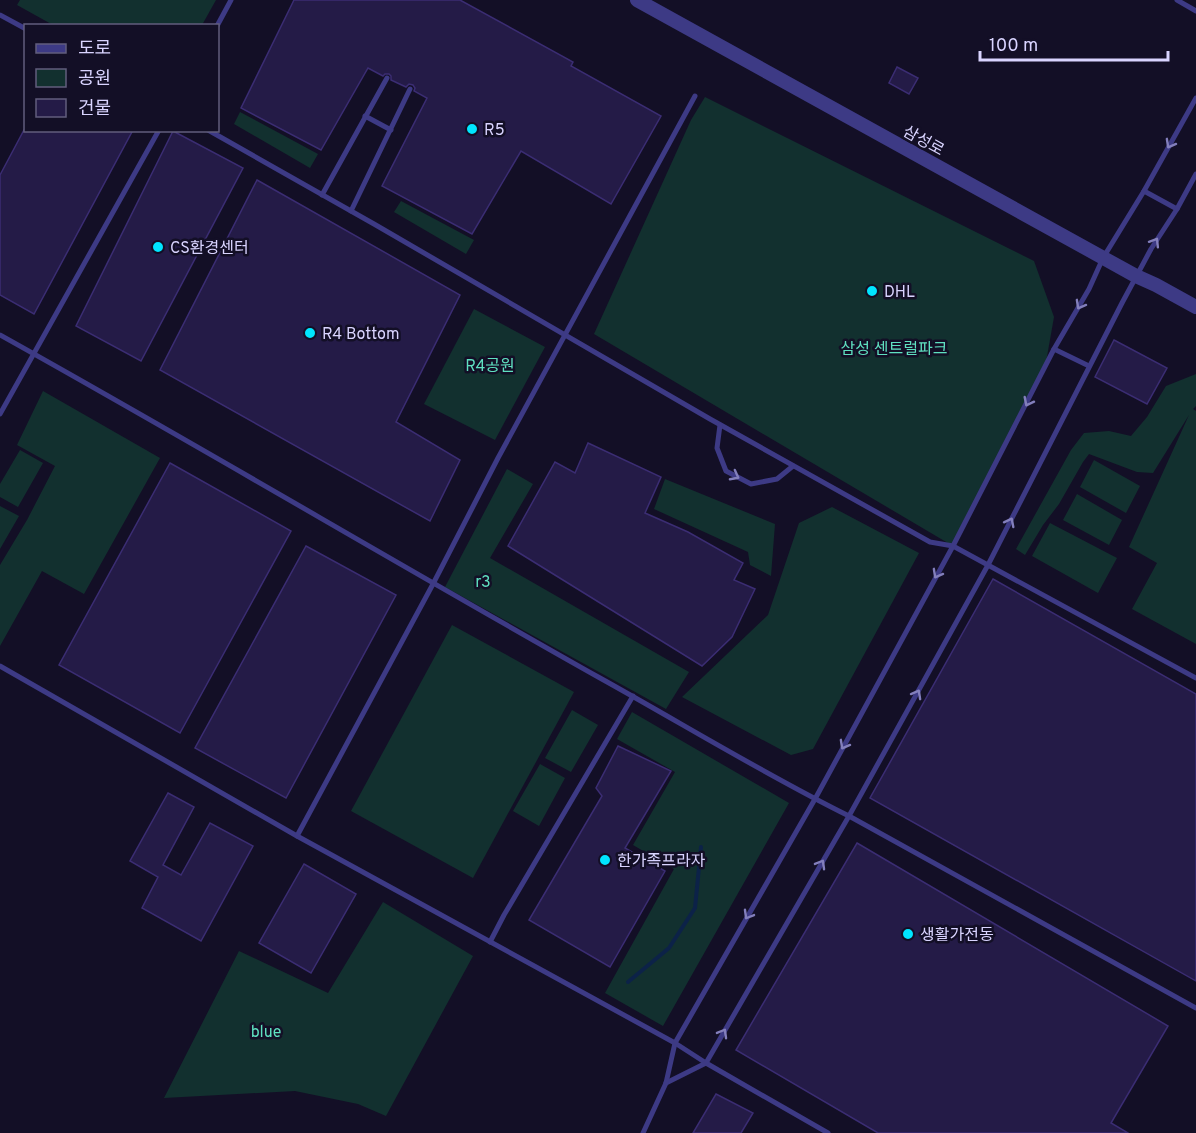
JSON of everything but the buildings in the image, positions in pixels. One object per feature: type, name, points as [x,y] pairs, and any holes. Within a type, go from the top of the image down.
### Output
[{"type":"street","name":"삼성로","points":[[637,0],[1103,258],[1196,307]]},
{"type":"lane","points":[[218,24],[231,0]]},
{"type":"lane","points":[[1177,0],[1196,11]]},
{"type":"lane","points":[[0,15],[24,28]]},
{"type":"lane","points":[[322,195],[387,78]]},
{"type":"lane","points":[[351,211],[410,89]]},
{"type":"lane","points":[[297,836],[498,458],[696,96]]},
{"type":"lane","points":[[643,1133],[666,1083],[675,1043],[815,799],[953,546],[1054,350],[1089,289],[1103,258],[1196,98]]},
{"type":"lane","points":[[365,116],[391,130]]},
{"type":"lane","points":[[0,414],[158,132]]},
{"type":"lane","points":[[212,132],[720,425],[930,542],[953,546],[1196,678]]},
{"type":"lane","points":[[666,1083],[706,1063],[849,816],[988,565],[1136,276],[1196,174]]},
{"type":"lane","points":[[1143,191],[1176,209]]},
{"type":"lane","points":[[0,335],[433,584],[815,799],[1196,1008]]},
{"type":"lane","points":[[1054,350],[1089,366]]},
{"type":"lane","points":[[720,425],[717,448],[726,471],[751,484],[777,479],[793,466]]},
{"type":"lane","points":[[0,666],[297,836],[675,1043],[828,1133]]},
{"type":"lane","points":[[490,942],[633,696]]},
{"type":"green space","points":[[20,0],[216,0],[203,24],[51,24],[17,5]]},
{"type":"green space","name":"삼성 센트럴파크","points":[[705,97],[1034,261],[1054,317],[1045,368],[953,546],[594,334],[691,120]]},
{"type":"green space","points":[[240,112],[318,154],[310,168],[234,124]]},
{"type":"green space","points":[[401,201],[474,240],[466,254],[394,212]]},
{"type":"green space","name":"R4공원","points":[[474,309],[545,347],[495,440],[424,404]]},
{"type":"green space","points":[[1196,374],[1196,406],[1193,409],[1196,411],[1196,644],[1132,609],[1157,563],[1129,547],[1189,415],[1153,473],[1137,472],[1089,454],[1025,555],[1016,549],[1071,450],[1084,433],[1109,431],[1131,436],[1147,417],[1166,386]]},
{"type":"green space","points":[[43,391],[160,458],[84,594],[42,571],[0,646],[0,565],[55,466],[17,445]]},
{"type":"green space","points":[[20,450],[43,463],[18,507],[0,497],[0,484]]},
{"type":"green space","points":[[1094,460],[1140,486],[1126,513],[1080,487]]},
{"type":"green space","name":"r3","points":[[507,469],[533,484],[490,558],[689,672],[666,709],[445,587]]},
{"type":"green space","points":[[665,479],[775,524],[771,576],[750,565],[748,552],[654,509]]},
{"type":"green space","points":[[1077,494],[1122,520],[1109,545],[1063,520]]},
{"type":"green space","points":[[0,506],[19,516],[0,549]]},
{"type":"green space","points":[[832,507],[919,553],[813,749],[791,755],[682,697],[768,615],[799,523]]},
{"type":"green space","points":[[1050,523],[1117,558],[1098,593],[1032,556]]},
{"type":"green space","points":[[452,625],[574,692],[473,878],[351,811]]},
{"type":"green space","points":[[572,710],[598,725],[571,772],[545,758]]},
{"type":"green space","points":[[632,712],[789,803],[663,1026],[605,993],[674,869],[633,845],[675,772],[617,739]]},
{"type":"green space","points":[[540,764],[565,778],[539,826],[513,811]]},
{"type":"green space","name":"blue","points":[[383,902],[473,956],[386,1116],[358,1104],[295,1091],[164,1098],[239,951],[328,993]]},
{"type":"waterway","points":[[628,982],[669,948],[695,908],[701,847]]},
{"type":"place","name":"R5","points":[[472,129]]},
{"type":"place","name":"CS환경센터","points":[[158,247]]},
{"type":"place","name":"DHL","points":[[872,291]]},
{"type":"place","name":"R4 Bottom","points":[[310,333]]},
{"type":"place","name":"한가족프라자","points":[[605,860]]},
{"type":"place","name":"생활가전동","points":[[908,934]]}]
